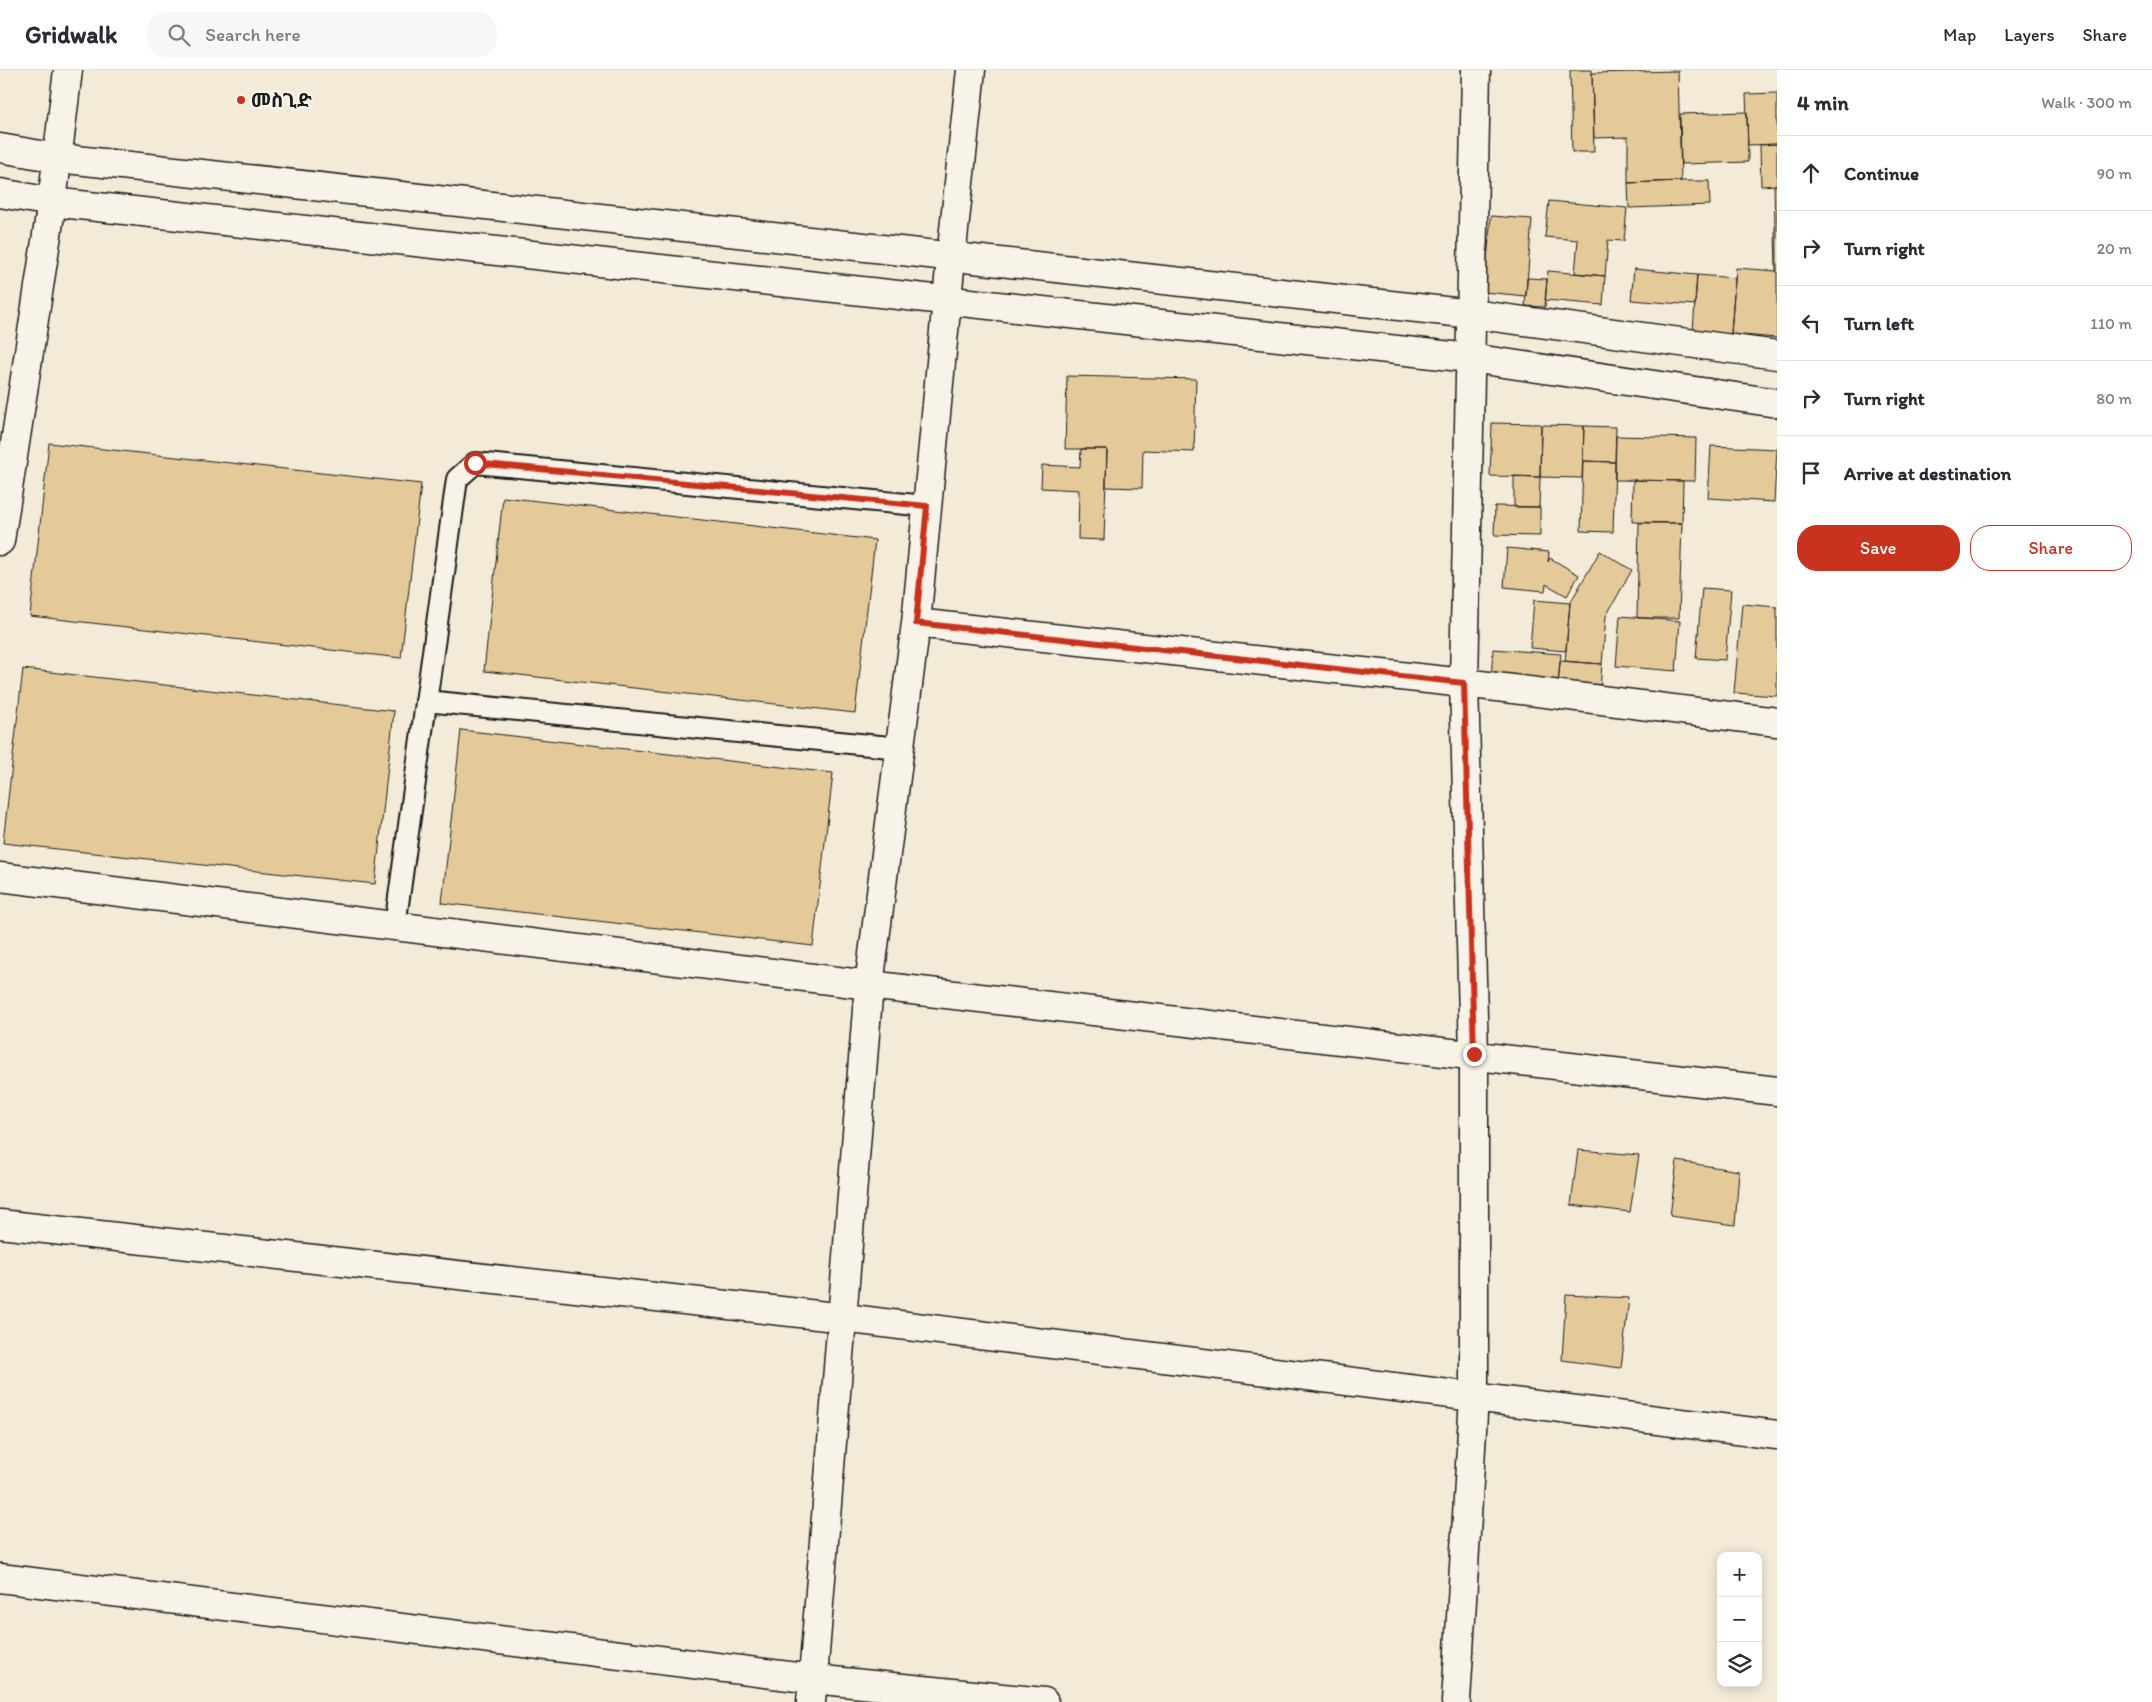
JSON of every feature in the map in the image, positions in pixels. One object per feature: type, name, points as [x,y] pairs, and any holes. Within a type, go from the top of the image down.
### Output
[{"type":"street","points":[[0,541],[52,202],[68,70]]},
{"type":"street","points":[[812,1691],[844,1318],[869,984],[916,623],[971,70]]},
{"type":"street","points":[[1456,1702],[1474,1397],[1474,1054],[1464,683],[1476,70]]},
{"type":"street","points":[[0,148],[58,158],[1472,314],[1777,355]]},
{"type":"street","points":[[0,193],[52,202],[1470,358],[1777,403]]},
{"type":"street","points":[[916,623],[1464,683],[1777,722]]},
{"type":"street","points":[[0,877],[869,984],[1777,1091]]},
{"type":"street","points":[[0,1224],[844,1318],[1777,1435]]},
{"type":"street","points":[[0,1578],[812,1691],[1044,1702]]},
{"type":"lane","points":[[395,926],[457,479],[475,463],[927,506]]},
{"type":"lane","points":[[426,701],[900,748]]},
{"type":"building","points":[[1570,70],[1592,70],[1594,152],[1572,152]]},
{"type":"building","points":[[1678,71],[1681,181],[1628,183],[1628,137],[1594,138],[1592,73]]},
{"type":"building","points":[[1777,93],[1777,144],[1748,145],[1746,94]]},
{"type":"building","points":[[1747,112],[1748,162],[1681,164],[1680,114]]},
{"type":"building","points":[[1777,144],[1777,185],[1761,186],[1760,145]]},
{"type":"building","points":[[1709,181],[1710,205],[1629,208],[1628,183]]},
{"type":"building","points":[[1774,185],[1777,185],[1777,271],[1776,271]]},
{"type":"building","points":[[1549,201],[1627,208],[1624,241],[1608,240],[1605,276],[1575,273],[1578,240],[1545,237]]},
{"type":"building","points":[[1491,216],[1532,219],[1526,296],[1484,292]]},
{"type":"building","points":[[1736,268],[1777,271],[1777,338],[1731,334]]},
{"type":"building","points":[[1634,269],[1697,275],[1695,305],[1631,300]]},
{"type":"building","points":[[1548,271],[1605,276],[1603,305],[1545,300]]},
{"type":"building","points":[[1697,275],[1735,278],[1731,334],[1693,331]]},
{"type":"building","points":[[1527,278],[1547,279],[1545,307],[1525,306]]},
{"type":"building","points":[[1067,376],[1196,379],[1194,452],[1143,450],[1142,488],[1106,487],[1107,449],[1065,449]]},
{"type":"building","points":[[1492,423],[1541,424],[1540,477],[1490,476]]},
{"type":"building","points":[[1541,425],[1584,426],[1582,478],[1540,477]]},
{"type":"building","points":[[1584,426],[1616,427],[1615,462],[1583,461]]},
{"type":"building","points":[[1616,436],[1696,438],[1695,481],[1615,480]]},
{"type":"building","points":[[49,443],[421,484],[401,658],[30,616]]},
{"type":"building","points":[[1711,446],[1777,449],[1774,502],[1708,498]]},
{"type":"building","points":[[1081,449],[1107,449],[1104,540],[1078,539],[1079,490],[1041,488],[1042,465],[1080,467]]},
{"type":"building","points":[[1583,461],[1615,462],[1613,532],[1581,531]]},
{"type":"building","points":[[1514,476],[1540,477],[1539,507],[1514,507]]},
{"type":"building","points":[[1633,480],[1683,481],[1682,523],[1632,522]]},
{"type":"building","points":[[503,497],[875,540],[855,713],[484,671]]},
{"type":"building","points":[[1495,506],[1540,507],[1540,536],[1494,535]]},
{"type":"building","points":[[1639,523],[1682,523],[1679,618],[1637,618]]},
{"type":"building","points":[[1507,548],[1549,552],[1548,562],[1550,558],[1579,575],[1567,596],[1546,584],[1545,591],[1504,587]]},
{"type":"building","points":[[1600,551],[1632,570],[1606,616],[1602,664],[1565,661],[1570,603]]},
{"type":"building","points":[[1702,588],[1731,590],[1725,660],[1696,658]]},
{"type":"building","points":[[1534,600],[1570,603],[1566,651],[1530,648]]},
{"type":"building","points":[[1742,604],[1777,607],[1777,696],[1734,693]]},
{"type":"building","points":[[1620,616],[1680,621],[1676,671],[1616,666]]},
{"type":"building","points":[[1493,649],[1561,654],[1558,684],[1491,679]]},
{"type":"building","points":[[1560,661],[1602,664],[1600,688],[1558,684]]},
{"type":"building","points":[[23,669],[394,711],[375,884],[3,843]]},
{"type":"building","points":[[461,730],[833,773],[813,946],[442,903]]},
{"type":"building","points":[[1578,1150],[1639,1155],[1630,1212],[1571,1205]]},
{"type":"building","points":[[1677,1161],[1739,1171],[1735,1225],[1670,1216]]},
{"type":"building","points":[[1566,1295],[1629,1298],[1621,1368],[1562,1360]]},
{"type":"place","name":"መስጊድ","points":[[241,100]]},
{"type":"route","points":[[475,463],[927,506],[916,623],[1464,683],[1474,1054]]}]
